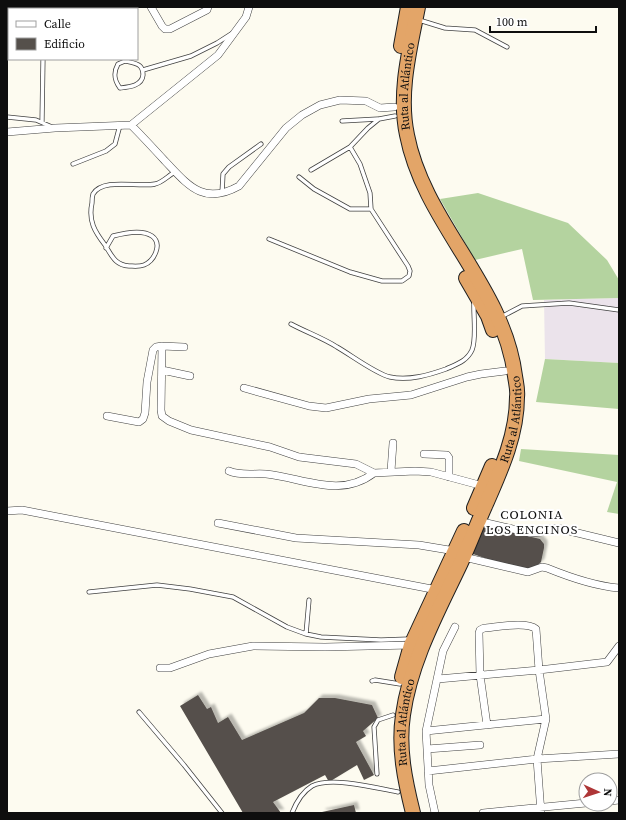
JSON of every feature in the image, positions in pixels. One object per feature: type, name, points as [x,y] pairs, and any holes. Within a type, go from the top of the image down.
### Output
[{"type":"highway","name":"Ruta al Atlántico","points":[[408,7],[396,77],[394,112],[408,173],[426,210],[488,316],[503,359],[509,396],[506,426],[496,457],[483,486],[460,554],[421,646],[411,679],[403,715],[402,755],[407,788],[413,813]]},
{"type":"highway","name":"Ruta al Atlántico","points":[[404,813],[398,792],[392,755],[394,714],[400,684],[412,642],[437,590],[460,554],[478,521],[505,460],[514,427],[518,396],[514,363],[494,306],[433,205],[417,169],[407,136],[403,108],[406,75],[417,13]]},
{"type":"street","points":[[151,7],[165,29],[170,29],[207,10],[208,7]]},
{"type":"street","points":[[7,132],[55,128],[131,125],[218,55],[246,17],[249,7]]},
{"type":"street","points":[[131,125],[188,186],[196,190],[213,194],[222,193],[239,186],[286,128],[302,115],[320,105],[340,100],[366,101],[380,108],[394,112]]},
{"type":"street","points":[[162,346],[161,410],[162,416],[168,421],[196,432],[270,448],[299,457],[356,464],[374,473]]},
{"type":"street","points":[[107,416],[139,422],[143,419],[145,413],[147,382],[153,350],[156,347],[162,346],[184,347]]},
{"type":"street","points":[[162,370],[190,376]]},
{"type":"street","points":[[244,388],[309,406],[326,408],[369,399],[411,396],[467,377],[505,371]]},
{"type":"street","points":[[391,471],[393,443]]},
{"type":"street","points":[[424,454],[447,455],[449,458],[449,477]]},
{"type":"street","points":[[230,471],[235,473],[266,474],[329,486],[353,484],[365,480],[374,473],[391,471],[432,472],[483,486]]},
{"type":"street","points":[[7,511],[22,510],[437,590]]},
{"type":"street","points":[[478,521],[530,533],[542,532],[550,528],[557,528],[619,543]]},
{"type":"street","points":[[218,523],[296,538],[419,545],[528,572],[542,567],[548,568],[588,581],[619,588]]},
{"type":"street","points":[[487,725],[480,675],[479,633],[484,628],[526,625],[534,628],[536,629],[539,670],[546,719],[537,759],[541,810]]},
{"type":"street","points":[[435,813],[428,785],[426,731],[443,651],[455,627]]},
{"type":"street","points":[[160,668],[170,668],[199,656],[253,646],[326,647],[412,642]]},
{"type":"street","points":[[438,679],[539,670],[606,662],[619,646]]},
{"type":"street","points":[[426,731],[546,719]]},
{"type":"street","points":[[427,749],[480,745]]},
{"type":"street","points":[[428,771],[537,759],[619,754]]},
{"type":"street","points":[[483,813],[541,810],[578,804]]},
{"type":"lane","points":[[417,13],[434,26],[475,30],[507,47]]},
{"type":"lane","points":[[143,70],[191,56],[217,43],[237,30]]},
{"type":"lane","points":[[42,122],[43,60]]},
{"type":"lane","points":[[125,61],[140,66],[143,70],[143,78],[139,84],[129,88],[120,88],[115,81],[114,71],[118,64],[125,61]]},
{"type":"lane","points":[[311,170],[350,147],[379,119],[394,112]]},
{"type":"lane","points":[[7,117],[36,120],[55,128]]},
{"type":"lane","points":[[342,121],[379,119]]},
{"type":"lane","points":[[73,164],[106,151],[115,144],[120,125]]},
{"type":"lane","points":[[222,193],[223,174],[229,167],[261,144]]},
{"type":"lane","points":[[269,239],[350,272],[382,281],[402,280],[409,276],[410,271],[408,266],[371,209],[370,193],[360,164],[350,147]]},
{"type":"lane","points":[[106,248],[113,236],[123,233],[142,233],[152,236],[157,243],[156,251],[149,262],[142,266],[122,266],[113,259],[93,229],[91,208],[93,194],[100,188],[113,185],[154,185],[175,172]]},
{"type":"lane","points":[[299,177],[314,189],[350,209],[371,209]]},
{"type":"lane","points":[[291,324],[336,346],[371,368],[389,377],[410,378],[429,375],[457,364],[467,358],[472,349],[475,338],[474,292]]},
{"type":"lane","points":[[498,318],[522,306],[569,302],[619,310]]},
{"type":"lane","points":[[89,592],[157,585],[228,595],[287,627],[306,634],[321,637],[412,642]]},
{"type":"lane","points":[[306,634],[309,600]]},
{"type":"lane","points":[[372,681],[375,680],[400,684]]},
{"type":"lane","points":[[139,712],[222,813]]},
{"type":"lane","points":[[377,774],[374,726],[378,720],[394,714]]},
{"type":"lane","points":[[292,813],[296,803],[303,793],[313,786],[336,782],[398,792]]},
{"type":"shaded area","points":[[619,298],[619,363],[545,359],[544,300]]},
{"type":"green space","points":[[478,193],[568,223],[607,260],[619,280],[619,298],[533,300],[522,249],[475,260],[440,199]]},
{"type":"green space","points":[[545,359],[619,363],[619,409],[536,402]]},
{"type":"green space","points":[[521,449],[619,455],[619,514],[607,512],[617,482],[519,461]]},
{"type":"building","points":[[482,525],[540,539],[544,544],[541,562],[530,570],[502,564],[470,553]]},
{"type":"building","points":[[198,695],[207,709],[211,707],[218,723],[228,717],[242,740],[304,713],[319,698],[335,698],[372,705],[378,718],[363,731],[366,736],[356,742],[374,775],[364,780],[357,765],[329,782],[325,775],[273,802],[281,813],[243,813],[180,706]]},
{"type":"building","points":[[354,805],[356,813],[322,813],[322,812]]},
{"type":"district","name":"COLONIA LOS ENCINOS","points":[[532,522]]}]
